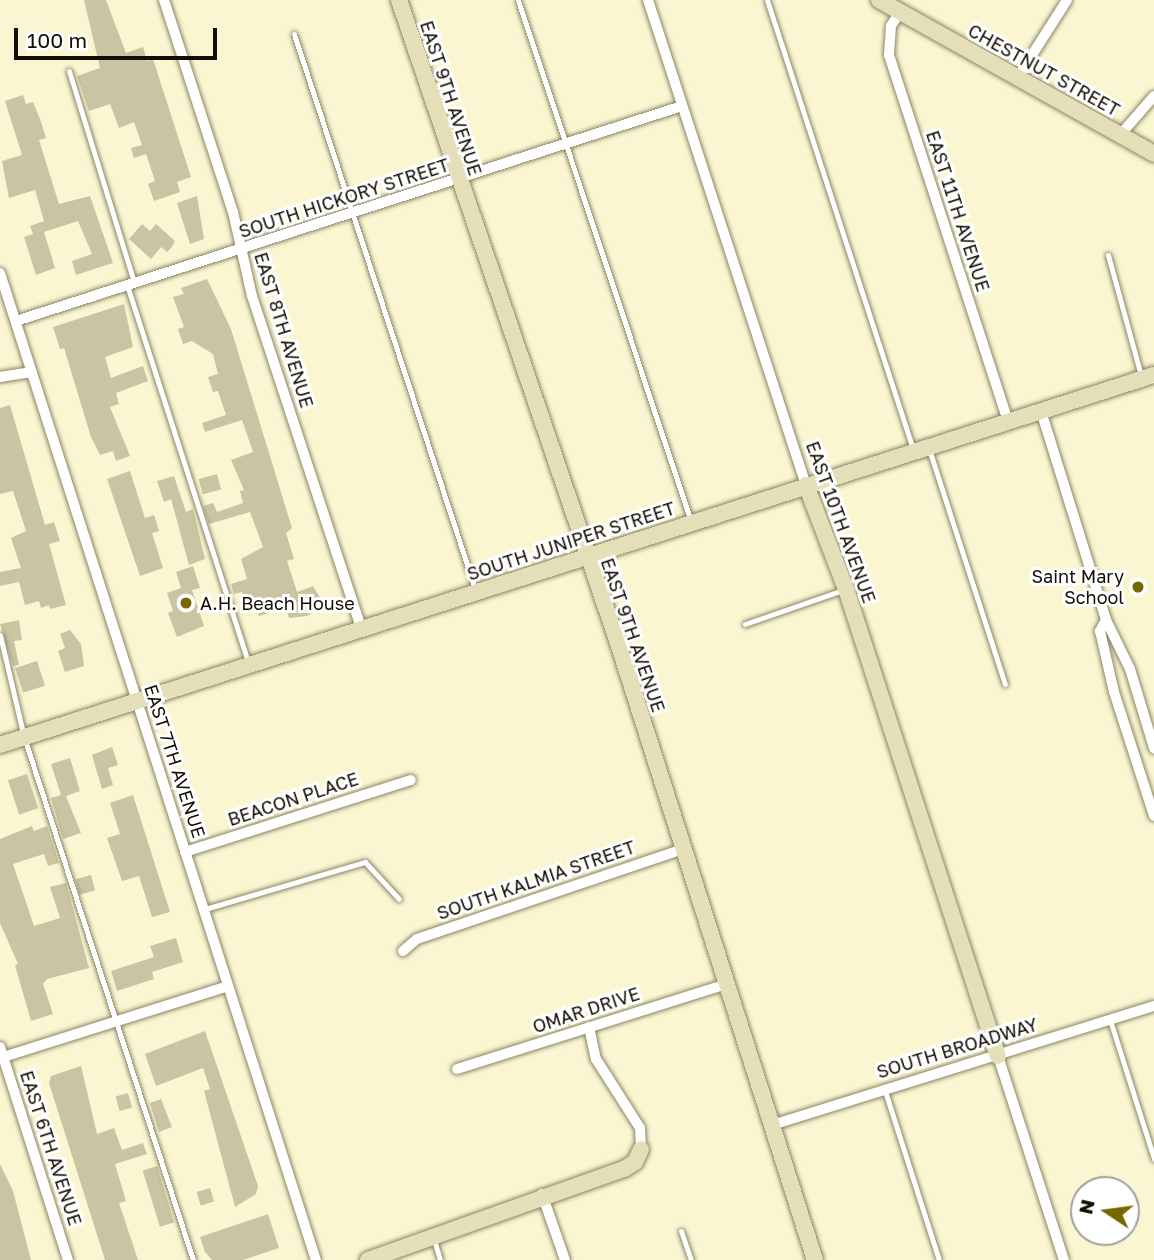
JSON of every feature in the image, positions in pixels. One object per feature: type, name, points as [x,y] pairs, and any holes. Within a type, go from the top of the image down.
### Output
[{"type":"street","name":"EAST 8TH AVENUE","points":[[164,0],[241,248],[252,296],[362,630]]},
{"type":"street","name":"EAST 9TH AVENUE","points":[[399,0],[586,557],[815,1260]]},
{"type":"street","name":"EAST 10TH AVENUE","points":[[648,0],[806,485],[846,589],[998,1056]]},
{"type":"street","name":"CHESTNUT STREET","points":[[879,0],[1154,154]]},
{"type":"street","points":[[1018,77],[1067,0]]},
{"type":"street","name":"EAST 11TH AVENUE","points":[[900,12],[891,26],[889,55],[1008,421]]},
{"type":"street","points":[[1121,134],[1154,96]]},
{"type":"street","name":"SOUTH HICKORY STREET","points":[[16,321],[682,106]]},
{"type":"street","name":"EAST 7TH AVENUE","points":[[0,273],[316,1260]]},
{"type":"street","points":[[0,377],[32,372]]},
{"type":"street","name":"SOUTH JUNIPER STREET","points":[[0,745],[1148,377]]},
{"type":"street","points":[[1041,411],[1106,620],[1130,669],[1154,748]]},
{"type":"street","points":[[1106,620],[1100,631],[1114,692],[1154,816]]},
{"type":"street","name":"BEACON PLACE","points":[[185,852],[411,780]]},
{"type":"street","name":"SOUTH KALMIA STREET","points":[[403,951],[416,939],[682,849]]},
{"type":"street","name":"OMAR DRIVE","points":[[457,1069],[726,984]]},
{"type":"street","points":[[1,1054],[228,986]]},
{"type":"street","name":"SOUTH BROADWAY","points":[[772,1125],[1154,1006]]},
{"type":"street","points":[[368,1260],[542,1194],[624,1169],[635,1162],[641,1149],[640,1128],[596,1059],[589,1027]]},
{"type":"street","name":"EAST 6TH AVENUE","points":[[1,1054],[68,1260]]},
{"type":"street","points":[[998,1056],[1063,1260]]},
{"type":"street","points":[[542,1194],[565,1260]]},
{"type":"lane","points":[[518,0],[564,146],[691,522]]},
{"type":"lane","points":[[767,0],[920,449],[1005,684]]},
{"type":"lane","points":[[294,34],[476,592]]},
{"type":"lane","points":[[69,71],[131,284],[250,666]]},
{"type":"lane","points":[[1108,255],[1148,377]]},
{"type":"lane","points":[[745,624],[846,589]]},
{"type":"lane","points":[[0,635],[24,737],[193,1260]]},
{"type":"lane","points":[[204,909],[365,862],[399,899]]},
{"type":"lane","points":[[1110,1020],[1154,1158]]},
{"type":"lane","points":[[885,1091],[939,1260]]},
{"type":"lane","points":[[681,1231],[691,1260]]},
{"type":"lane","points":[[432,1235],[440,1260]]},
{"type":"building","points":[[84,0],[106,0],[126,53],[143,47],[147,61],[153,59],[191,177],[177,182],[180,192],[154,201],[148,184],[155,181],[146,154],[134,158],[131,148],[142,145],[134,122],[119,128],[110,104],[89,111],[77,76],[100,68]]},
{"type":"building","points":[[23,95],[26,104],[33,102],[40,119],[46,138],[39,140],[59,204],[90,196],[113,263],[76,275],[72,261],[92,254],[78,221],[44,232],[55,268],[36,275],[24,237],[33,234],[30,226],[44,221],[35,190],[9,198],[2,161],[22,155],[5,101]]},
{"type":"building","points":[[197,196],[204,239],[190,244],[177,203]]},
{"type":"building","points":[[142,224],[150,231],[156,224],[175,241],[172,247],[167,252],[161,247],[151,259],[129,239]]},
{"type":"building","points":[[207,279],[231,329],[292,528],[286,533],[294,559],[287,561],[297,592],[313,586],[324,604],[307,616],[289,618],[286,608],[259,616],[253,597],[245,599],[242,592],[234,594],[231,584],[247,579],[241,559],[263,547],[250,512],[209,524],[203,506],[213,503],[217,512],[243,503],[240,491],[244,490],[231,460],[253,452],[242,420],[205,432],[202,423],[226,415],[218,391],[213,392],[208,377],[218,374],[213,354],[192,341],[183,344],[178,329],[184,327],[173,297],[184,294],[181,288]]},
{"type":"building","points":[[124,304],[133,347],[105,357],[111,378],[143,366],[148,381],[116,393],[119,404],[110,407],[130,456],[116,461],[113,451],[100,455],[91,437],[64,348],[60,349],[53,327]]},
{"type":"building","points":[[10,405],[45,525],[54,522],[60,541],[49,544],[66,605],[50,609],[49,605],[41,608],[39,601],[25,605],[19,582],[0,586],[0,572],[21,568],[11,538],[26,531],[13,491],[0,494],[0,408]]},
{"type":"building","points":[[130,471],[145,518],[154,515],[159,531],[152,533],[163,568],[140,576],[107,479]]},
{"type":"building","points":[[217,474],[221,489],[203,494],[199,479]]},
{"type":"building","points":[[174,476],[186,512],[193,509],[205,559],[189,565],[171,499],[164,502],[157,481]]},
{"type":"building","points":[[193,566],[200,588],[192,590],[204,626],[177,637],[168,613],[173,611],[167,593],[181,588],[176,572]]},
{"type":"building","points":[[19,620],[22,640],[14,641],[19,665],[13,666],[0,624]]},
{"type":"building","points":[[70,630],[81,644],[84,666],[65,672],[58,651],[65,648],[60,634]]},
{"type":"building","points":[[37,661],[45,686],[23,693],[15,668]]},
{"type":"building","points":[[112,747],[118,765],[108,768],[113,785],[102,789],[92,755]]},
{"type":"building","points":[[70,758],[80,791],[66,796],[81,833],[63,839],[51,798],[61,795],[51,764]]},
{"type":"building","points":[[27,774],[38,808],[19,814],[8,780]]},
{"type":"building","points":[[133,795],[170,912],[152,917],[139,876],[122,881],[107,838],[120,834],[110,803]]},
{"type":"building","points":[[32,826],[34,831],[47,826],[59,863],[48,866],[44,854],[13,864],[34,926],[60,918],[50,887],[66,883],[89,968],[47,979],[43,984],[53,1014],[31,1021],[15,965],[18,964],[0,923],[0,839]]},
{"type":"building","points":[[91,875],[95,890],[80,895],[76,879]]},
{"type":"building","points":[[176,938],[183,962],[152,972],[154,979],[117,991],[111,971],[154,957],[150,946]]},
{"type":"building","points":[[205,1031],[258,1186],[256,1194],[235,1207],[204,1091],[210,1089],[203,1068],[156,1086],[145,1054]]},
{"type":"building","points":[[81,1066],[97,1134],[114,1128],[122,1150],[143,1143],[147,1154],[115,1164],[126,1201],[119,1203],[138,1260],[105,1260],[49,1083],[51,1076]]},
{"type":"building","points":[[128,1093],[132,1107],[120,1111],[116,1097]]},
{"type":"building","points":[[161,1099],[172,1127],[159,1132],[150,1103]]},
{"type":"building","points":[[0,1164],[13,1191],[31,1260],[0,1260]]},
{"type":"building","points":[[157,1166],[174,1222],[160,1227],[143,1170]]},
{"type":"building","points":[[210,1188],[214,1201],[201,1205],[197,1192]]},
{"type":"building","points":[[268,1214],[279,1248],[243,1260],[212,1260],[205,1252],[200,1237]]},
{"type":"place","name":"Saint Mary School","points":[[1138,587]]},
{"type":"place","name":"A.H. Beach House","points":[[186,603]]}]
